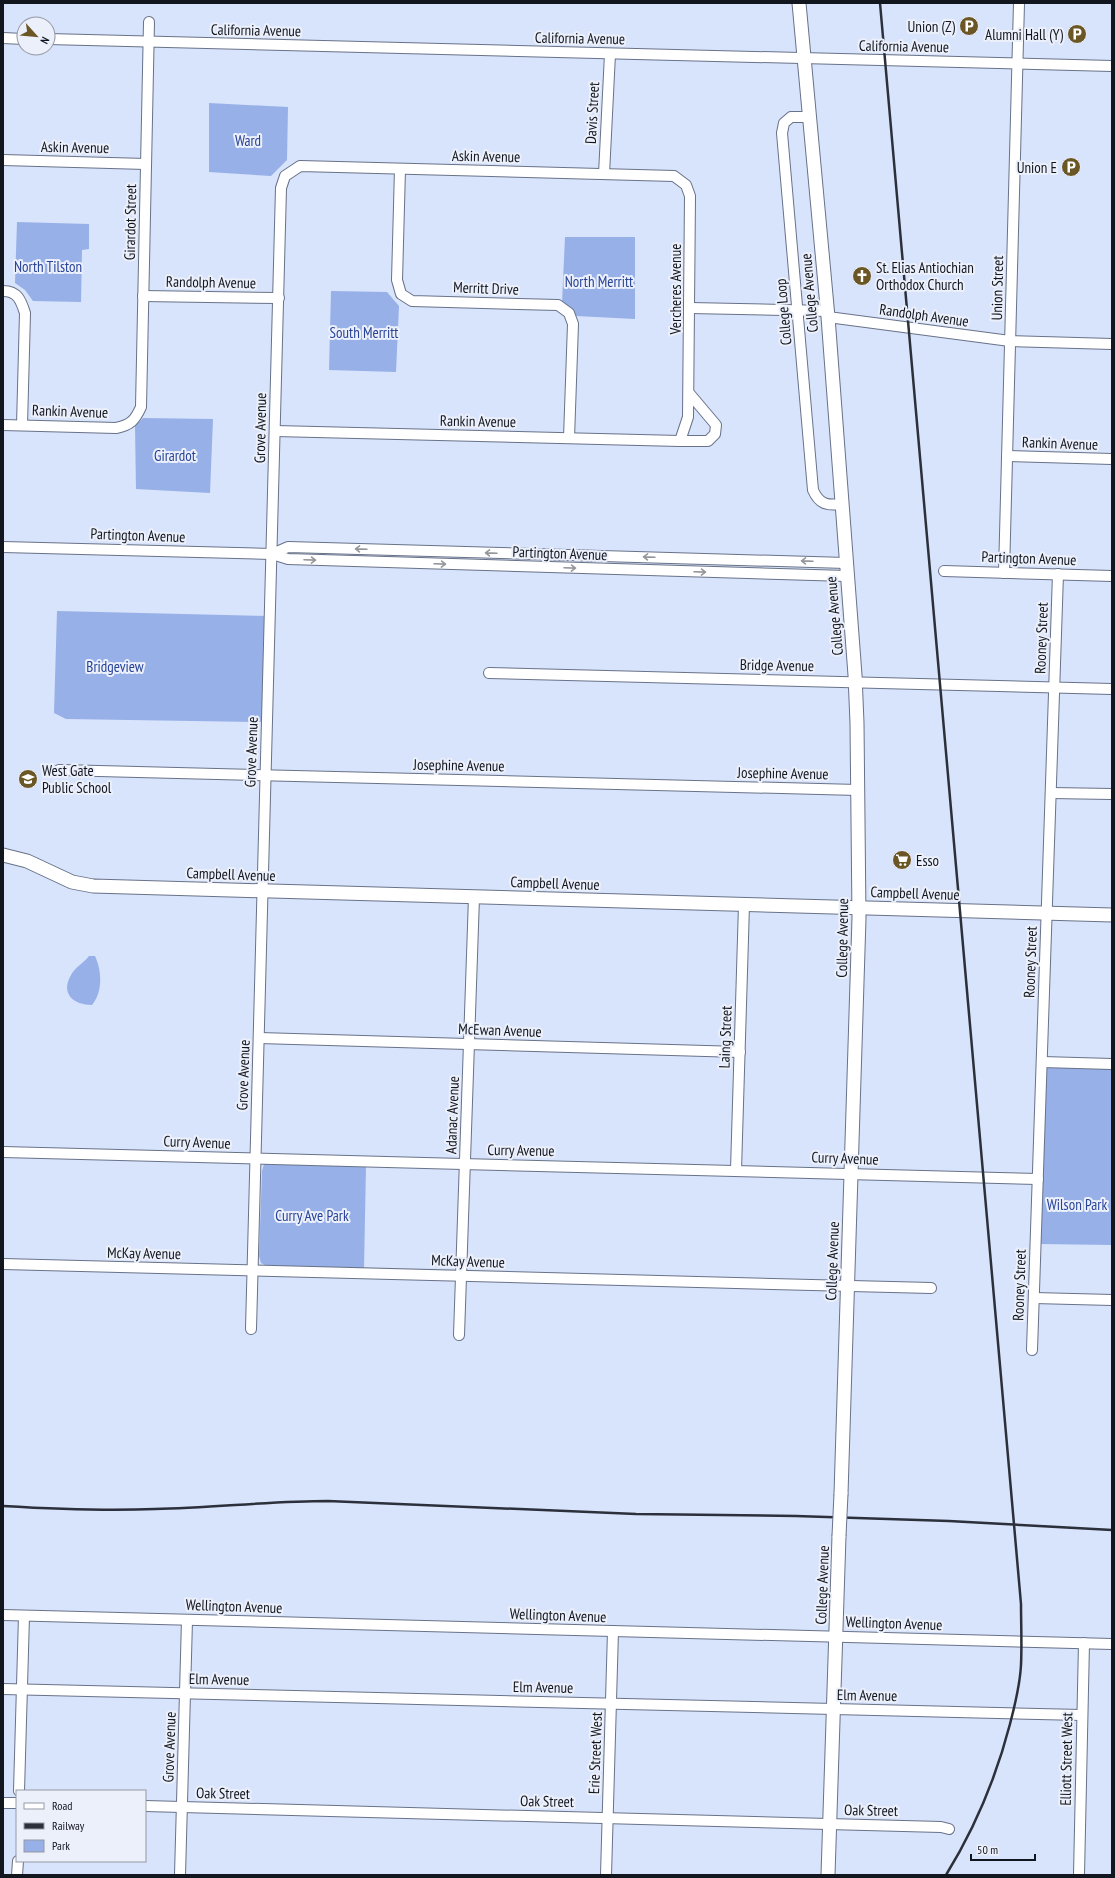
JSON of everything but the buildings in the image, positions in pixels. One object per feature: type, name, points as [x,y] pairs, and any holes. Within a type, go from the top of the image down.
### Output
[{"type":"street","name":"College Avenue","points":[[799,3],[827,314],[856,682],[858,790],[859,908],[828,1875]]},
{"type":"street","name":"Union Street","points":[[1004,573],[1019,3]]},
{"type":"street","name":"Girardot Street","points":[[134,421],[141,407],[149,22]]},
{"type":"street","points":[[3,38],[16,39]]},
{"type":"street","name":"California Avenue","points":[[56,40],[1112,66]]},
{"type":"street","name":"Davis Street","points":[[604,174],[610,54]]},
{"type":"street","name":"College Loop","points":[[809,117],[791,117],[784,123],[782,133],[813,490],[817,498],[824,504],[841,504]]},
{"type":"street","name":"Askin Avenue","points":[[3,160],[146,164]]},
{"type":"street","name":"Askin Avenue","points":[[285,176],[300,166],[400,168],[674,176],[686,185]]},
{"type":"street","name":"Merritt Drive","points":[[400,168],[397,280],[401,294],[412,301],[558,305],[569,313],[573,324],[569,438]]},
{"type":"street","name":"Grove Avenue","points":[[251,1328],[278,298],[282,188],[285,176]]},
{"type":"street","name":"Vercheres Avenue","points":[[680,441],[688,417],[689,393],[690,196],[686,185]]},
{"type":"street","points":[[3,291],[10,291],[21,298],[25,313],[22,425]]},
{"type":"street","name":"Randolph Avenue","points":[[143,296],[278,298]]},
{"type":"street","name":"Randolph Avenue","points":[[690,308],[797,310],[1010,341],[1112,344]]},
{"type":"street","points":[[680,441],[708,441],[716,434],[716,425],[689,393]]},
{"type":"street","name":"Rankin Avenue","points":[[3,424],[116,428],[125,426],[134,421]]},
{"type":"street","name":"Rankin Avenue","points":[[275,432],[680,441]]},
{"type":"street","name":"Rankin Avenue","points":[[1007,456],[1112,459]]},
{"type":"street","name":"Partington Avenue","points":[[3,547],[272,554],[295,560],[848,576]]},
{"type":"street","name":"Partington Avenue","points":[[272,554],[288,547],[846,562]]},
{"type":"street","name":"Partington Avenue","points":[[944,571],[1112,576]]},
{"type":"street","name":"Rooney Street","points":[[1032,1350],[1058,574]]},
{"type":"street","name":"Bridge Avenue","points":[[489,673],[1112,689]]},
{"type":"street","name":"Josephine Avenue","points":[[59,770],[858,790]]},
{"type":"street","points":[[1051,793],[1112,794]]},
{"type":"street","name":"Campbell Avenue","points":[[3,856],[27,861],[72,882],[93,886],[1112,915]]},
{"type":"street","name":"Adanac Avenue","points":[[459,1335],[474,897]]},
{"type":"street","name":"Laing Street","points":[[736,1170],[744,905]]},
{"type":"street","name":"McEwan Avenue","points":[[259,1038],[740,1052]]},
{"type":"street","points":[[1042,1062],[1112,1064]]},
{"type":"street","name":"Curry Avenue","points":[[3,1152],[1038,1179]]},
{"type":"street","name":"McKay Avenue","points":[[3,1264],[931,1288]]},
{"type":"street","points":[[1034,1298],[1112,1300]]},
{"type":"street","name":"Wellington Avenue","points":[[3,1615],[1112,1644]]},
{"type":"street","points":[[19,1790],[24,1616]]},
{"type":"street","name":"Grove Avenue","points":[[180,1875],[187,1620]]},
{"type":"street","name":"Erie Street West","points":[[606,1875],[613,1631]]},
{"type":"street","name":"Elliott Street West","points":[[1079,1875],[1084,1644]]},
{"type":"street","name":"Elm Avenue","points":[[3,1689],[1082,1716]]},
{"type":"street","points":[[3,1803],[16,1803]]},
{"type":"street","name":"Oak Street","points":[[146,1806],[941,1826],[949,1829]]},
{"type":"street","points":[[17,1875],[18,1862]]},
{"type":"green space","name":"Ward","points":[[209,103],[288,107],[287,160],[271,176],[209,172]]},
{"type":"green space","name":"North Tilston","points":[[17,222],[89,224],[89,249],[82,250],[81,302],[33,301],[25,290],[15,283]]},
{"type":"green space","name":"North Merritt","points":[[565,237],[635,237],[635,319],[576,316],[569,307],[562,303]]},
{"type":"green space","name":"South Merritt","points":[[331,291],[387,292],[399,306],[396,372],[329,370]]},
{"type":"green space","name":"Girardot","points":[[143,418],[213,419],[210,493],[136,489],[135,426]]},
{"type":"green space","name":"Bridgeview","points":[[57,611],[268,616],[263,722],[66,719],[54,713]]},
{"type":"green space","points":[[89,956],[95,956],[100,975],[100,988],[96,1000],[92,1005],[75,1001],[68,993],[67,988],[73,972]]},
{"type":"green space","name":"Wilson Park","points":[[1046,1067],[1112,1069],[1112,1245],[1040,1244]]},
{"type":"green space","name":"Curry Ave Park","points":[[272,1162],[366,1165],[364,1268],[267,1266],[261,1263],[259,1256],[262,1171],[264,1164]]},
{"type":"railway","points":[[880,3],[1021,1604],[1020,1672],[1017,1695],[1010,1724],[998,1764],[984,1802],[957,1857],[946,1875]]},
{"type":"railway","points":[[3,1506],[136,1510],[328,1501],[636,1514],[796,1516],[949,1521],[1112,1530]]},
{"type":"place","name":"Union (Z)","points":[[969,26]]},
{"type":"place","name":"Alumni Hall (Y)","points":[[1077,34]]},
{"type":"place","name":"Union E","points":[[1071,167]]},
{"type":"place","name":"St. Elias Antiochian Orthodox Church","points":[[862,276]]},
{"type":"place","name":"West Gate Public School","points":[[28,779]]},
{"type":"place","name":"Esso","points":[[902,860]]}]
